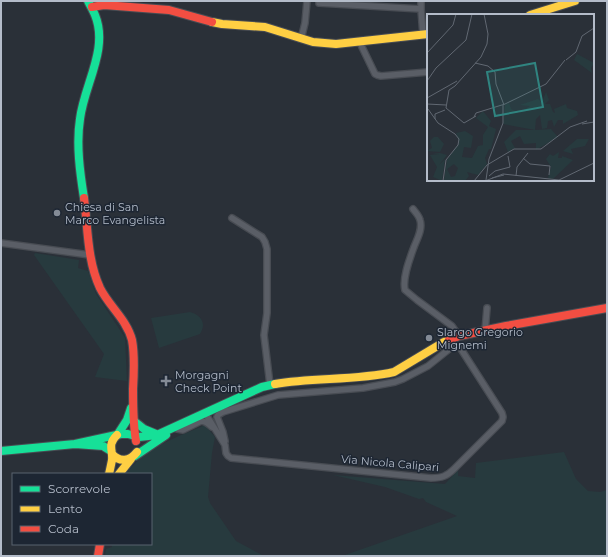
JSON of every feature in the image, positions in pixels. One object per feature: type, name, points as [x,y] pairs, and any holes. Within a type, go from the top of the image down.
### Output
[{"type":"main road","points":[[533,14],[575,1]]},
{"type":"main road","points":[[90,4],[169,10],[210,22],[265,27],[301,39],[323,44],[360,42],[426,34]]},
{"type":"main road","points":[[90,4],[97,16],[98,58],[80,118],[79,136],[80,166],[90,255],[100,286],[131,337],[134,361],[133,399],[135,438],[138,449],[120,473]]},
{"type":"main road","points":[[1,451],[75,444],[124,433],[135,438],[150,436],[205,413],[222,409],[262,387],[287,382],[386,374],[402,368],[454,340],[485,331],[607,308]]},
{"type":"main road","points":[[109,473],[112,460],[110,448],[112,440],[118,435],[127,420],[130,414],[133,399]]},
{"type":"main road","points":[[134,421],[150,433],[157,434]]},
{"type":"main road","points":[[75,444],[97,445],[107,448],[116,458],[126,461],[177,429],[186,421]]},
{"type":"main road","points":[[98,556],[100,545]]},
{"type":"street","points":[[301,39],[305,23],[307,1]]},
{"type":"street","points":[[319,1],[319,3],[421,9]]},
{"type":"street","points":[[421,1],[426,34]]},
{"type":"street","points":[[360,42],[377,76],[427,72]]},
{"type":"street","points":[[226,445],[217,417],[222,409],[278,395],[363,388],[395,382],[428,366],[454,340],[452,326],[405,290],[404,282],[421,226],[420,220],[413,209]]},
{"type":"street","points":[[232,218],[262,237],[267,249],[266,313],[264,335],[270,385]]},
{"type":"street","points":[[1,243],[90,255]]},
{"type":"street","points":[[485,331],[487,308]]},
{"type":"street","name":"Via Nicola Calipari","points":[[205,413],[226,445],[226,453],[231,458],[441,478],[454,469],[502,421],[504,417],[454,340]]},
{"type":"street","points":[[177,429],[183,430],[204,421],[218,433]]},
{"type":"green space","points":[[35,253],[79,260],[78,268],[88,271],[96,294],[125,338],[127,381],[95,377],[104,354],[34,255]]},
{"type":"green space","points":[[190,312],[200,317],[202,320],[203,326],[200,334],[159,348],[151,318]]},
{"type":"green space","points":[[205,425],[215,437],[208,497],[210,503],[236,541],[264,556],[105,556],[106,549],[112,547],[111,545],[152,545],[152,473],[126,473],[140,458],[173,439]]},
{"type":"green space","points":[[564,452],[576,479],[588,491],[600,492],[607,490],[607,556],[342,556],[457,516],[426,502],[423,498],[419,499],[385,487],[333,475],[445,484],[458,470],[458,476],[475,478],[476,463]]},
{"type":"traffic: fast","points":[[84,198],[78,138],[82,106],[94,67],[99,41],[99,28],[95,15],[88,1]]},
{"type":"traffic: fast","points":[[75,444],[121,434],[139,437],[157,435],[262,387],[275,384]]},
{"type":"traffic: fast","points":[[118,434],[127,420],[131,408]]},
{"type":"traffic: fast","points":[[134,421],[144,429],[156,434]]},
{"type":"traffic: fast","points":[[135,456],[166,435]]},
{"type":"traffic: fast","points":[[1,451],[75,444],[103,446],[111,451]]},
{"type":"traffic: slow","points":[[533,14],[575,1]]},
{"type":"traffic: slow","points":[[212,22],[265,27],[313,42],[336,44],[427,34]]},
{"type":"traffic: slow","points":[[275,384],[305,380],[364,377],[394,372],[449,340]]},
{"type":"traffic: slow","points":[[109,473],[112,460],[111,444],[117,435]]},
{"type":"traffic: slow","points":[[112,454],[118,459],[125,460],[137,452]]},
{"type":"traffic: slow","points":[[120,473],[131,459]]},
{"type":"traffic: jam","points":[[92,7],[104,5],[169,10],[212,22]]},
{"type":"traffic: jam","points":[[84,198],[90,255],[96,277],[100,288],[126,326],[132,340],[134,358],[133,415],[136,441]]},
{"type":"traffic: jam","points":[[449,340],[459,336],[506,326],[607,308]]},
{"type":"traffic: jam","points":[[98,556],[100,545]]},
{"type":"place","name":"Chiesa di San Marco Evangelista","points":[[57,213]]},
{"type":"place","name":"Slargo Gregorio Mignemi","points":[[429,338]]},
{"type":"place","name":"Morgagni Check Point","points":[[166,381]]}]
